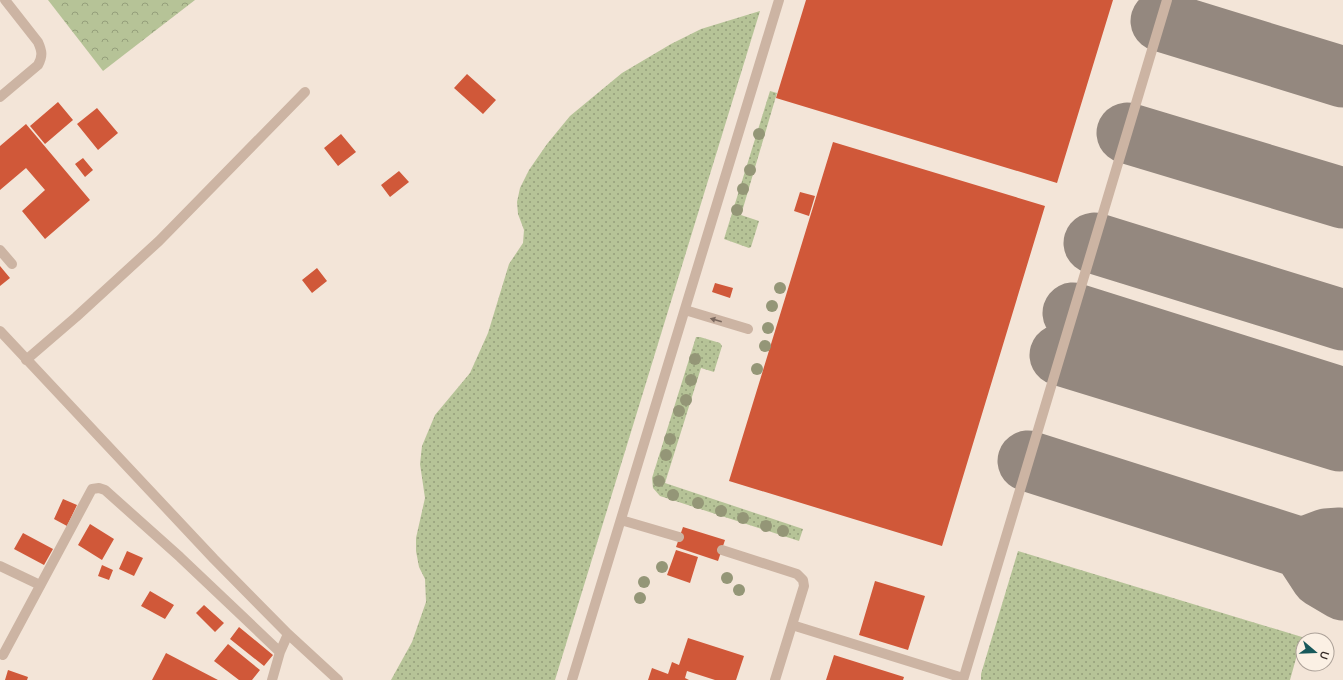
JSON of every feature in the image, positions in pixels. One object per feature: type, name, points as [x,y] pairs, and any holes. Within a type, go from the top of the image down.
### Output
[{"type":"street","points":[[0,97],[38,65],[42,59],[42,50],[38,42],[5,0]]},
{"type":"street","points":[[572,680],[779,0]]},
{"type":"street","points":[[792,625],[963,679],[1167,0]]},
{"type":"street","points":[[26,360],[76,317],[159,241],[305,92]]},
{"type":"street","points":[[0,250],[12,264]]},
{"type":"street","points":[[685,310],[748,329]]},
{"type":"street","points":[[0,331],[208,553],[288,634],[338,680]]},
{"type":"street","points":[[3,655],[92,489],[99,488],[105,490],[180,557],[280,652]]},
{"type":"street","points":[[621,520],[679,537]]},
{"type":"street","points":[[722,550],[800,576],[803,580],[804,586],[775,680]]},
{"type":"street","points":[[0,566],[40,585]]},
{"type":"street","points":[[272,680],[280,652],[288,634]]},
{"type":"green space","points":[[48,0],[195,0],[103,71]]},
{"type":"green space","points":[[760,11],[555,680],[391,680],[412,642],[426,602],[425,579],[419,567],[416,551],[416,538],[425,498],[420,464],[422,446],[435,415],[470,373],[488,333],[509,264],[523,243],[524,230],[518,214],[517,202],[520,188],[529,170],[547,144],[570,116],[622,73],[671,44],[701,29]]},
{"type":"green space","points":[[770,91],[777,93],[741,215],[759,221],[751,247],[749,248],[724,239]]},
{"type":"green space","points":[[696,337],[720,343],[722,346],[714,372],[701,368],[665,483],[803,529],[799,541],[660,496],[653,488],[652,478]]},
{"type":"green space","points":[[1018,551],[1295,635],[1295,662],[1290,680],[981,680],[981,674]]},
{"type":"building","points":[[806,0],[1113,0],[1057,183],[776,98]]},
{"type":"building","points":[[467,74],[496,100],[483,114],[454,88]]},
{"type":"building","points":[[58,102],[73,120],[45,144],[30,126]]},
{"type":"building","points":[[97,108],[118,133],[98,150],[77,124]]},
{"type":"building","points":[[26,124],[90,200],[45,239],[22,211],[45,190],[26,168],[0,190],[0,146]]},
{"type":"building","points":[[341,134],[356,152],[338,166],[324,148]]},
{"type":"building","points":[[833,142],[1045,206],[942,546],[729,481]]},
{"type":"building","points":[[83,158],[93,170],[85,177],[75,164]]},
{"type":"building","points":[[399,171],[409,182],[390,197],[381,185]]},
{"type":"building","points":[[800,192],[815,196],[809,216],[794,211]]},
{"type":"building","points":[[0,266],[10,278],[0,286]]},
{"type":"building","points":[[317,268],[327,281],[312,293],[302,280]]},
{"type":"building","points":[[715,283],[733,288],[730,298],[712,292]]},
{"type":"building","points":[[63,499],[77,505],[67,526],[54,519]]},
{"type":"building","points":[[90,524],[114,539],[102,560],[78,545]]},
{"type":"building","points":[[683,527],[725,540],[718,561],[676,547]]},
{"type":"building","points":[[23,533],[53,549],[44,565],[14,549]]},
{"type":"building","points":[[676,550],[698,557],[690,583],[667,575]]},
{"type":"building","points":[[127,551],[143,558],[134,576],[119,569]]},
{"type":"building","points":[[102,565],[113,570],[109,580],[98,576]]},
{"type":"building","points":[[875,581],[925,596],[908,650],[859,635]]},
{"type":"building","points":[[150,591],[174,605],[165,619],[141,606]]},
{"type":"building","points":[[204,605],[224,623],[215,632],[196,613]]},
{"type":"building","points":[[239,627],[273,655],[264,666],[230,639]]},
{"type":"building","points":[[688,638],[744,656],[736,680],[715,680],[687,671],[685,678],[689,680],[648,680],[652,668],[668,674],[672,662],[679,665]]},
{"type":"building","points":[[228,644],[260,670],[252,680],[239,680],[214,661]]},
{"type":"building","points":[[166,653],[218,680],[152,680]]},
{"type":"building","points":[[834,655],[904,677],[903,680],[826,680]]},
{"type":"building","points":[[8,670],[28,677],[27,680],[5,680]]},
{"type":"taxiway","points":[[1161,21],[1343,77]]},
{"type":"taxiway","points":[[1127,133],[1343,198]]},
{"type":"taxiway","points":[[1094,243],[1343,320]]},
{"type":"taxiway","points":[[1073,313],[1343,398]]},
{"type":"taxiway","points":[[1060,355],[1340,441]]},
{"type":"taxiway","points":[[1028,461],[1302,548]]},
{"type":"taxiway","points":[[1340,538],[1326,539],[1302,548],[1321,577],[1343,590]]}]
